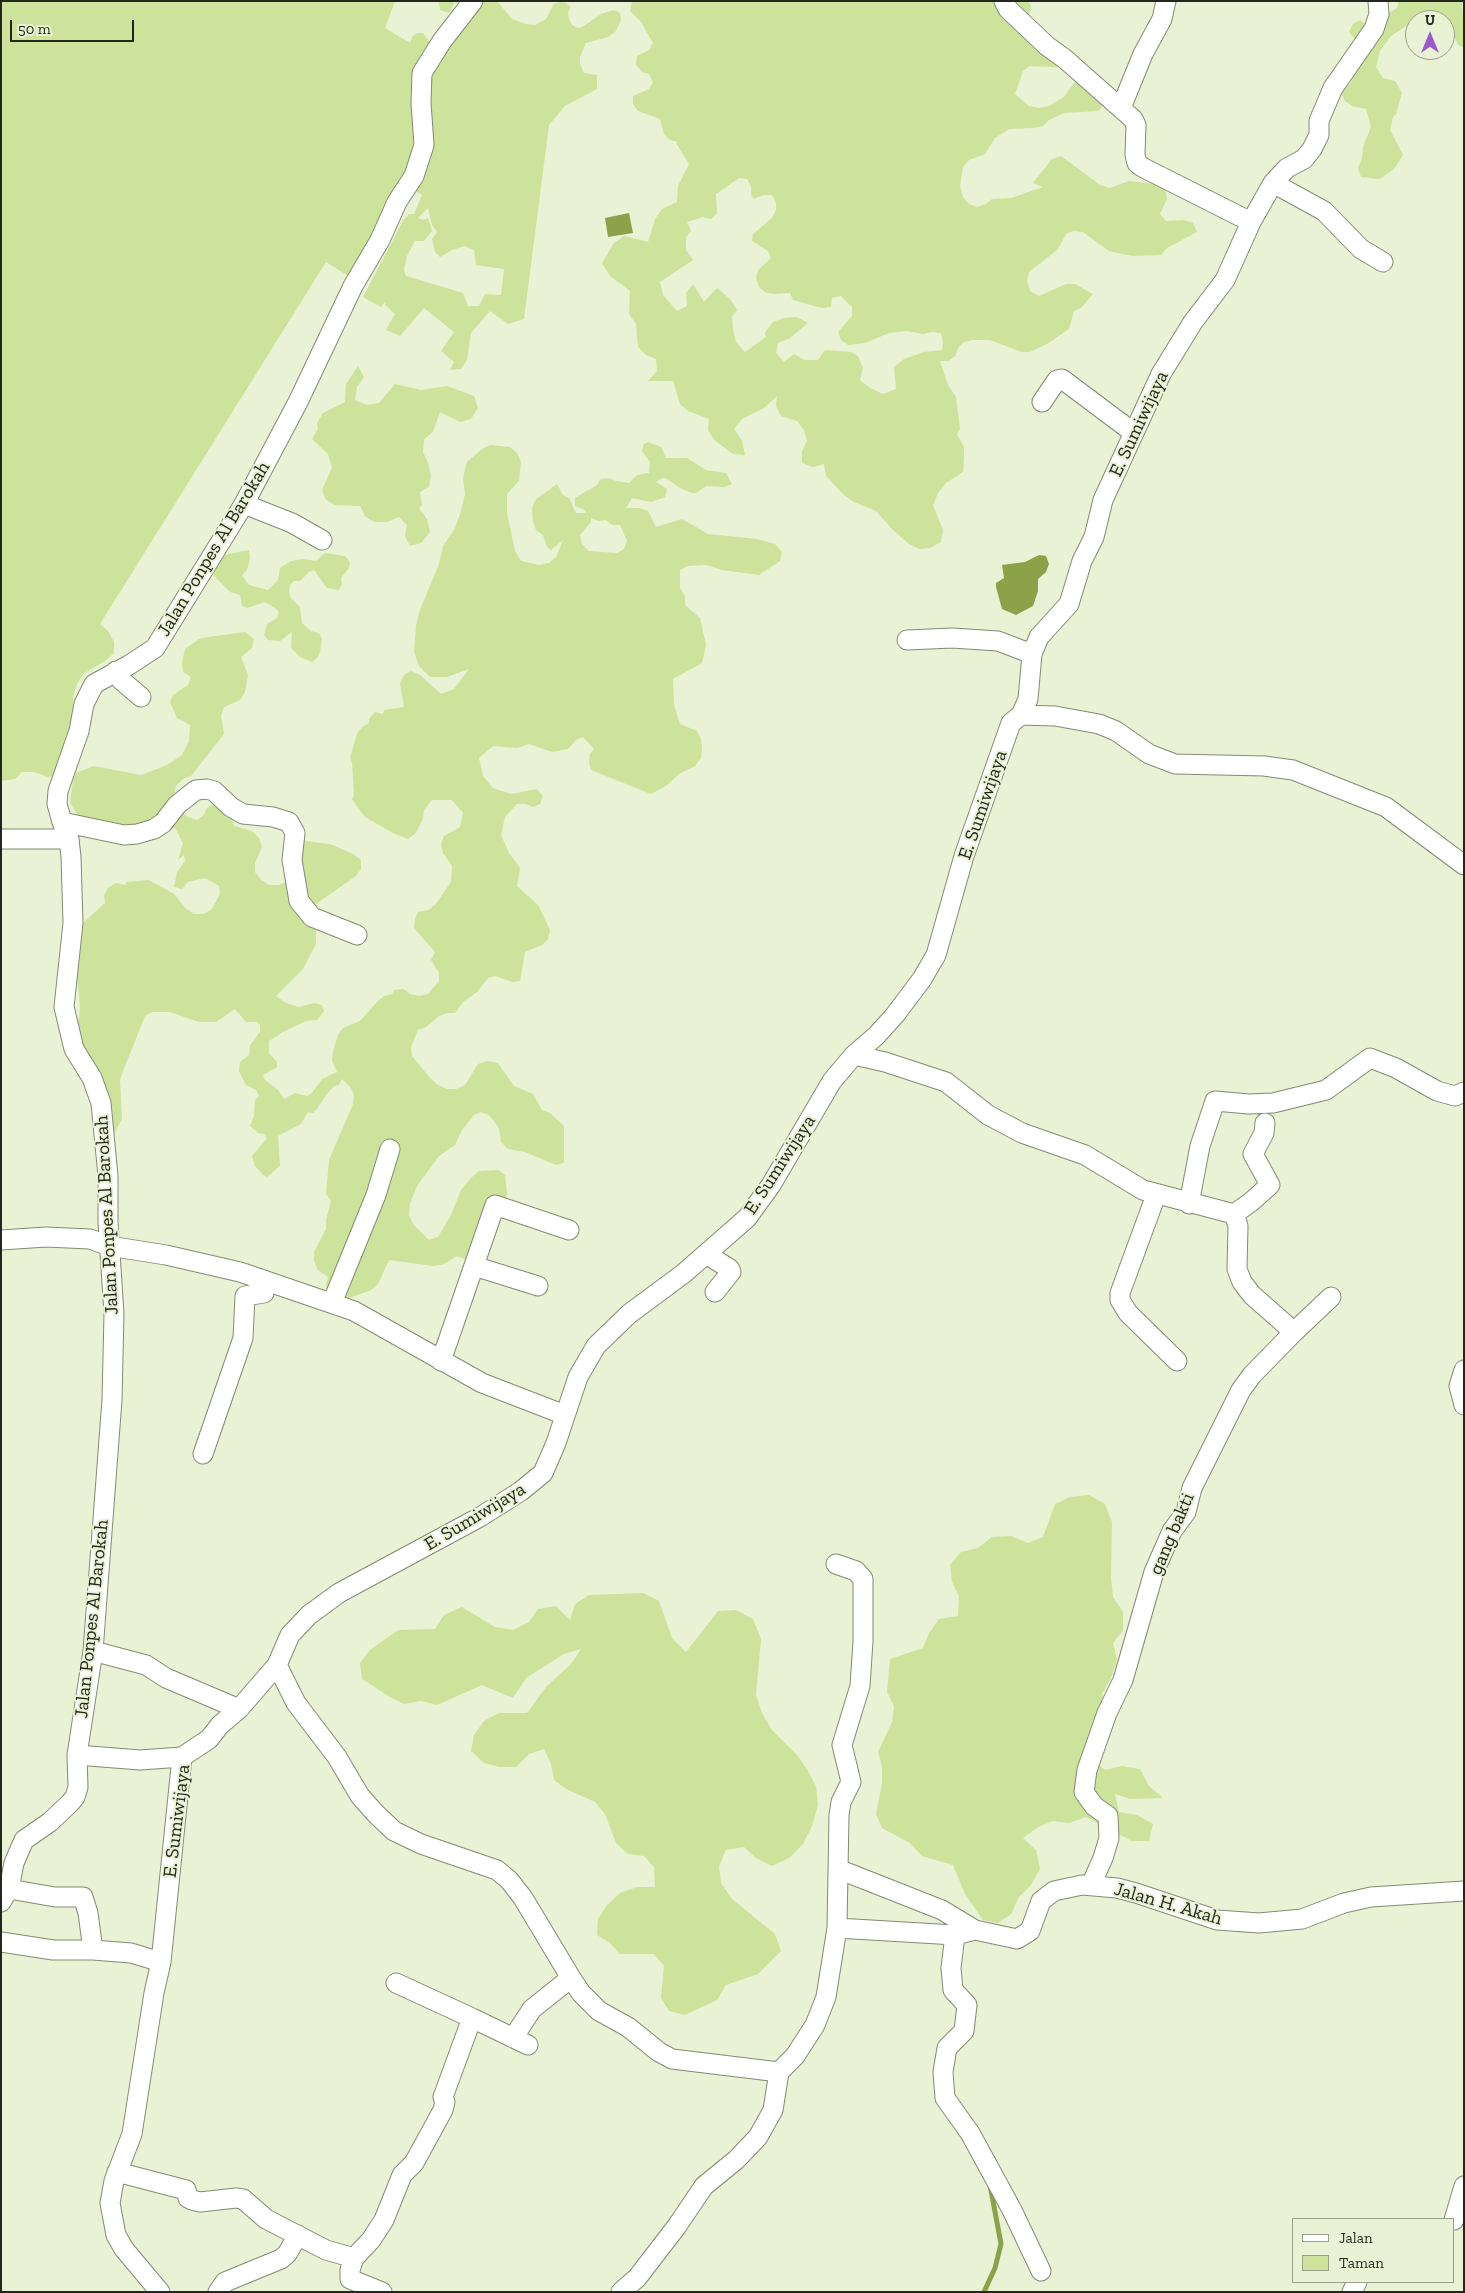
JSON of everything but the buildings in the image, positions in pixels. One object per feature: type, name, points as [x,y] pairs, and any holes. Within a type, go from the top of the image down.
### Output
[{"type":"street","name":"Jalan Ponpes Al Barokah","points":[[5,1895],[14,1863],[24,1840],[50,1822],[75,1797],[78,1787],[78,1755],[92,1651],[112,1400],[114,1314],[109,1246],[108,1176],[101,1102],[92,1078],[74,1049],[64,1007],[73,924],[71,857],[57,804],[58,791],[79,731],[84,704],[94,684],[155,648],[244,504],[298,402],[357,279],[380,240],[397,202],[414,176],[424,145],[421,103],[422,73],[442,41],[473,1]]},
{"type":"street","points":[[1004,1],[1008,9],[1047,46],[1065,59],[1133,119],[1136,125],[1135,155],[1142,167],[1251,222]]},
{"type":"street","points":[[1121,108],[1143,54],[1162,19],[1166,1]]},
{"type":"street","name":"E. Sumiwijaya","points":[[160,2292],[124,2248],[116,2235],[110,2203],[117,2172],[132,2134],[154,1993],[162,1962],[182,1757],[209,1739],[220,1725],[239,1709],[277,1665],[290,1635],[309,1615],[339,1593],[480,1517],[528,1485],[542,1473],[556,1443],[578,1376],[596,1346],[629,1314],[706,1254],[747,1218],[771,1185],[787,1154],[832,1081],[854,1055],[876,1036],[895,1015],[922,979],[936,954],[964,856],[1011,723],[1020,715],[1028,699],[1032,654],[1039,637],[1069,604],[1082,561],[1094,537],[1103,500],[1161,374],[1193,322],[1225,280],[1251,222],[1273,183],[1287,168],[1304,159],[1312,149],[1319,135],[1319,121],[1333,88],[1374,29],[1378,14],[1378,1]]},
{"type":"street","points":[[1273,183],[1324,211],[1361,249],[1383,262]]},
{"type":"street","points":[[1042,402],[1057,380],[1062,379],[1134,433]]},
{"type":"street","points":[[244,504],[292,523],[322,540]]},
{"type":"street","points":[[907,640],[952,638],[998,641],[1032,654]]},
{"type":"street","points":[[116,671],[121,680],[141,697]]},
{"type":"street","points":[[1020,715],[1055,716],[1099,724],[1116,731],[1149,754],[1175,764],[1264,766],[1293,770],[1386,807],[1464,865]]},
{"type":"street","points":[[1,839],[65,831],[137,834],[154,829],[163,823],[177,805],[196,790],[207,789],[214,791],[231,807],[243,814],[273,817],[289,822],[295,833],[292,860],[299,901],[312,917],[357,935]]},
{"type":"street","points":[[854,1055],[885,1062],[946,1082],[988,1115],[1022,1133],[1085,1155],[1106,1166],[1132,1185],[1156,1195],[1234,1214],[1270,1185],[1252,1154],[1264,1133],[1265,1123]]},
{"type":"street","points":[[1189,1204],[1200,1146],[1215,1101],[1249,1104],[1273,1102],[1326,1090],[1370,1058],[1396,1068],[1437,1091],[1455,1096],[1464,1092]]},
{"type":"street","points":[[332,1304],[376,1195],[390,1149]]},
{"type":"street","points":[[1156,1195],[1120,1293],[1120,1300],[1128,1313],[1177,1361]]},
{"type":"street","points":[[441,1361],[495,1205],[570,1230]]},
{"type":"street","points":[[1234,1214],[1238,1226],[1237,1269],[1242,1282],[1252,1295],[1294,1332],[1331,1297]]},
{"type":"street","points":[[1,1240],[65,1237],[90,1239],[109,1246],[166,1255],[240,1272],[354,1312],[482,1383],[565,1415]]},
{"type":"street","points":[[706,1254],[730,1269],[731,1272],[715,1292]]},
{"type":"street","points":[[474,1266],[538,1286]]},
{"type":"street","points":[[203,1454],[243,1338],[246,1296],[264,1293],[264,1280]]},
{"type":"street","name":"gang bakti","points":[[1091,1885],[1103,1858],[1109,1838],[1108,1816],[1094,1806],[1084,1792],[1087,1770],[1107,1713],[1123,1680],[1154,1572],[1172,1531],[1186,1512],[1192,1488],[1232,1405],[1252,1375],[1294,1332]]},
{"type":"street","points":[[1464,1370],[1459,1386],[1464,1405]]},
{"type":"street","points":[[621,2292],[637,2278],[677,2226],[704,2186],[736,2160],[758,2136],[773,2110],[779,2072],[795,2056],[819,2016],[826,1997],[837,1928],[840,1808],[851,1782],[842,1745],[860,1686],[863,1642],[863,1579],[856,1571],[836,1564]]},
{"type":"street","points":[[92,1651],[146,1665],[166,1678],[239,1709]]},
{"type":"street","points":[[277,1665],[296,1703],[337,1757],[360,1796],[376,1814],[394,1831],[421,1844],[497,1870],[509,1880],[523,1898],[581,1993],[599,2011],[628,2027],[672,2059],[779,2072]]},
{"type":"street","points":[[78,1755],[140,1760],[182,1757]]},
{"type":"street","points":[[838,1869],[942,1910],[975,1930]]},
{"type":"street","name":"Jalan H. Akah","points":[[837,1928],[955,1935],[975,1930],[1012,1939],[1021,1938],[1030,1931],[1041,1901],[1054,1891],[1091,1885],[1136,1893],[1216,1920],[1259,1923],[1302,1918],[1344,1903],[1371,1897],[1464,1891]]},
{"type":"street","points":[[5,1895],[83,1896],[88,1913],[93,1950]]},
{"type":"street","points":[[955,1935],[951,1968],[953,1990],[967,2005],[964,2031],[947,2048],[943,2072],[945,2098],[970,2133],[1012,2210],[1041,2271]]},
{"type":"street","points":[[1,1942],[53,1950],[93,1950],[131,1953],[162,1962]]},
{"type":"street","points":[[396,1983],[521,2041],[532,2009],[571,1978]]},
{"type":"street","points":[[382,2292],[350,2279],[350,2270],[354,2258],[371,2240],[384,2220],[402,2176],[414,2163],[443,2110],[445,2102],[443,2097],[472,2018]]},
{"type":"street","points":[[117,2172],[186,2190],[188,2198],[200,2202],[243,2199],[266,2219],[326,2250],[354,2258]]},
{"type":"street","points":[[1455,2218],[1464,2186]]},
{"type":"street","points":[[218,2292],[225,2282],[281,2259],[288,2254],[298,2234]]},
{"type":"green space","points":[[1,1],[395,1],[385,28],[410,43],[412,37],[417,33],[423,33],[430,43],[478,1],[497,1],[512,19],[535,25],[546,19],[554,4],[560,2],[566,3],[571,7],[568,12],[569,19],[572,25],[578,28],[601,14],[614,10],[620,13],[621,20],[616,31],[608,37],[586,43],[580,57],[580,64],[584,73],[597,75],[597,89],[565,106],[549,125],[524,319],[508,324],[490,311],[471,333],[467,360],[461,369],[450,370],[454,362],[441,351],[454,332],[424,308],[400,336],[386,330],[395,314],[385,305],[385,302],[381,307],[363,297],[403,221],[409,214],[414,214],[422,195],[414,190],[358,282],[326,262],[100,624],[108,631],[114,642],[114,653],[105,661],[83,674],[77,684],[73,696],[73,719],[61,764],[61,775],[48,777],[34,772],[22,772],[15,779],[1,781]],"holes":[[[428,208],[432,225],[437,232],[432,239],[435,252],[440,257],[452,250],[465,246],[474,250],[476,265],[504,269],[501,295],[485,294],[479,306],[468,306],[463,293],[406,276],[404,270],[407,256],[415,241],[424,241],[432,231],[428,218],[423,220],[418,218]]]},
{"type":"green space","points":[[439,1],[455,1],[449,13],[440,10]]},
{"type":"green space","points":[[632,1],[1027,1],[1031,5],[1028,23],[1056,57],[1057,67],[1030,66],[1023,71],[1015,94],[1029,106],[1039,108],[1049,106],[1064,97],[1074,83],[1081,78],[1104,105],[1098,111],[1064,113],[1049,120],[1043,126],[1009,129],[995,138],[985,154],[969,160],[963,167],[960,186],[963,197],[969,204],[977,207],[986,204],[992,199],[1011,198],[1043,187],[1033,183],[1052,159],[1061,156],[1100,185],[1110,188],[1129,181],[1157,184],[1165,189],[1167,199],[1160,214],[1166,221],[1184,220],[1193,223],[1197,232],[1167,248],[1161,255],[1133,256],[1109,251],[1083,232],[1074,231],[1067,233],[1057,250],[1029,272],[1027,281],[1030,291],[1039,296],[1066,284],[1075,284],[1093,294],[1081,308],[1074,311],[1069,329],[1047,344],[1030,352],[1022,352],[990,340],[972,340],[964,342],[958,348],[955,356],[948,361],[940,361],[948,385],[956,397],[960,429],[957,434],[964,447],[963,472],[946,483],[938,493],[933,505],[943,530],[941,542],[930,548],[919,549],[909,544],[876,511],[854,502],[844,495],[826,476],[824,464],[813,467],[802,463],[802,451],[807,441],[804,430],[797,421],[781,416],[776,406],[777,396],[764,408],[742,419],[734,429],[742,441],[745,455],[733,454],[714,440],[708,430],[709,419],[688,411],[680,404],[673,381],[648,381],[657,371],[656,359],[646,355],[638,347],[636,324],[629,314],[630,291],[610,276],[602,263],[614,243],[624,236],[648,242],[655,219],[662,209],[677,202],[678,186],[689,164],[676,143],[678,142],[670,140],[664,134],[660,119],[638,111],[633,104],[633,96],[649,89],[653,82],[649,74],[642,72],[636,65],[637,56],[649,50],[653,43],[641,22],[630,11]],"holes":[[[739,178],[747,179],[751,187],[751,195],[754,199],[763,195],[772,195],[776,203],[776,210],[772,218],[753,234],[752,241],[768,251],[771,258],[758,270],[756,278],[759,287],[766,293],[790,293],[793,300],[822,308],[831,307],[832,298],[841,296],[852,307],[852,316],[838,332],[841,340],[848,345],[865,343],[889,333],[907,331],[923,334],[932,332],[941,333],[942,350],[924,352],[904,359],[894,367],[896,389],[883,394],[870,388],[860,380],[863,368],[858,356],[851,352],[825,350],[818,360],[805,360],[794,354],[784,362],[776,353],[778,343],[790,338],[808,323],[797,317],[784,318],[773,322],[765,332],[766,337],[745,352],[736,342],[733,329],[732,317],[737,310],[730,299],[717,288],[704,302],[693,284],[686,293],[687,306],[677,311],[663,295],[660,282],[693,260],[686,250],[686,237],[691,231],[687,222],[703,217],[711,219],[717,213],[716,194]]]},
{"type":"green space","points":[[1399,1],[1462,2],[1464,47],[1458,45],[1455,38],[1455,10],[1405,10],[1405,27],[1391,36],[1380,51],[1376,67],[1383,78],[1395,81],[1402,93],[1390,130],[1403,155],[1395,168],[1380,179],[1361,177],[1358,168],[1362,158],[1363,147],[1371,127],[1366,109],[1352,106],[1344,100],[1341,92],[1350,84],[1357,69],[1360,45],[1349,32],[1353,24],[1360,20],[1372,29],[1387,14],[1397,8]]},
{"type":"green space","points":[[358,366],[364,377],[357,387],[355,400],[367,405],[379,403],[395,384],[421,390],[447,386],[474,396],[478,408],[471,419],[460,422],[440,412],[433,432],[424,439],[423,452],[431,475],[429,487],[420,492],[422,505],[419,508],[427,519],[430,532],[421,543],[410,546],[405,536],[407,525],[399,517],[387,522],[374,522],[365,516],[360,506],[335,505],[326,500],[322,490],[332,468],[328,454],[312,439],[318,429],[317,423],[323,413],[345,402],[346,384]]},
{"type":"green space","points":[[648,442],[661,447],[666,458],[687,458],[706,470],[726,473],[732,484],[724,487],[706,486],[696,493],[692,493],[678,487],[666,478],[662,478],[656,482],[667,489],[665,497],[651,502],[632,498],[626,508],[639,508],[648,511],[656,527],[682,519],[708,534],[757,539],[775,544],[782,552],[780,561],[759,575],[722,570],[706,565],[688,566],[680,570],[680,588],[685,596],[685,605],[700,618],[706,645],[702,663],[673,679],[674,705],[680,724],[697,731],[701,739],[702,749],[701,758],[695,766],[679,774],[666,786],[651,794],[591,770],[589,763],[590,754],[594,749],[583,737],[576,740],[568,749],[552,752],[529,744],[518,748],[493,746],[479,758],[483,776],[493,788],[511,794],[537,789],[543,796],[540,804],[533,807],[526,804],[517,804],[505,817],[501,835],[509,853],[520,868],[517,886],[538,905],[550,930],[548,939],[542,945],[525,952],[520,981],[512,982],[496,976],[488,978],[477,992],[463,1002],[455,1013],[439,1016],[426,1027],[418,1030],[411,1047],[412,1056],[430,1078],[438,1085],[447,1089],[456,1089],[465,1085],[478,1064],[487,1061],[498,1063],[514,1086],[533,1094],[542,1110],[550,1113],[564,1126],[564,1163],[556,1165],[525,1152],[508,1149],[501,1142],[499,1128],[489,1115],[481,1112],[474,1115],[462,1130],[455,1145],[439,1156],[417,1186],[410,1204],[409,1215],[413,1224],[429,1240],[438,1237],[451,1215],[461,1190],[472,1177],[479,1171],[498,1170],[505,1175],[507,1194],[504,1203],[472,1257],[464,1259],[457,1256],[442,1265],[433,1266],[389,1260],[378,1284],[371,1290],[344,1300],[328,1295],[326,1285],[328,1277],[318,1270],[314,1261],[314,1252],[326,1229],[326,1220],[331,1201],[326,1194],[329,1160],[353,1104],[354,1095],[351,1088],[342,1079],[339,1085],[334,1086],[326,1095],[313,1113],[308,1112],[301,1124],[278,1136],[280,1166],[267,1177],[255,1166],[252,1156],[267,1138],[264,1134],[258,1133],[250,1126],[254,1116],[255,1100],[259,1096],[256,1090],[246,1085],[239,1071],[240,1062],[249,1055],[250,1045],[260,1032],[260,1025],[257,1022],[246,1022],[235,1009],[216,1022],[199,1022],[170,1012],[152,1012],[145,1016],[120,1080],[122,1119],[113,1136],[72,1034],[79,1018],[80,1008],[77,973],[74,970],[79,930],[84,922],[105,903],[104,895],[108,888],[116,883],[125,885],[127,882],[149,880],[174,894],[185,908],[194,914],[204,914],[212,909],[220,894],[219,886],[205,878],[188,882],[182,889],[174,887],[177,872],[185,861],[184,855],[178,860],[183,843],[175,828],[151,832],[79,817],[70,803],[73,780],[76,773],[94,766],[141,775],[167,765],[182,755],[189,741],[190,725],[177,718],[170,702],[173,695],[188,685],[191,677],[183,672],[182,663],[185,649],[199,639],[208,637],[245,632],[254,639],[252,648],[241,657],[248,675],[245,692],[240,700],[224,707],[221,716],[224,734],[191,776],[183,779],[176,786],[174,795],[181,811],[188,817],[197,820],[204,815],[207,808],[214,804],[232,818],[234,826],[252,831],[259,838],[262,847],[255,863],[255,872],[261,880],[269,885],[279,885],[288,881],[297,840],[330,844],[353,854],[361,860],[361,869],[356,876],[316,904],[320,923],[316,931],[316,944],[303,969],[276,996],[286,1003],[299,1007],[314,1003],[322,1005],[324,1011],[317,1020],[306,1021],[269,1041],[269,1053],[277,1062],[277,1067],[263,1075],[265,1080],[278,1090],[284,1099],[295,1093],[307,1096],[312,1093],[322,1079],[337,1072],[332,1061],[333,1052],[338,1035],[343,1028],[360,1021],[377,1002],[384,996],[392,994],[394,990],[404,989],[410,994],[419,996],[428,994],[439,981],[439,973],[431,960],[435,952],[414,928],[415,919],[418,912],[428,910],[435,905],[451,882],[452,866],[443,853],[441,844],[444,836],[460,827],[463,813],[452,800],[432,800],[424,810],[423,819],[415,834],[408,839],[395,834],[365,817],[352,799],[354,795],[350,758],[357,734],[362,727],[369,723],[369,719],[375,712],[383,714],[384,710],[404,707],[400,683],[404,675],[411,671],[420,675],[441,694],[454,689],[469,669],[447,677],[430,677],[419,666],[414,651],[416,626],[420,610],[439,564],[443,546],[455,528],[461,511],[465,494],[463,478],[467,462],[482,449],[490,445],[510,447],[517,453],[521,462],[519,481],[507,494],[507,513],[515,551],[521,561],[539,565],[549,563],[556,557],[563,540],[551,550],[547,547],[543,535],[536,530],[533,521],[532,509],[535,500],[557,484],[563,495],[569,498],[576,513],[586,513],[585,510],[575,506],[575,498],[597,485],[601,479],[609,478],[629,483],[637,475],[649,473],[650,462],[642,451],[644,444]],"holes":[[[591,518],[599,521],[606,520],[612,525],[620,525],[627,541],[624,549],[617,553],[589,551],[582,544],[580,535],[591,522]]]},
{"type":"green space","points":[[249,550],[250,558],[247,570],[242,575],[249,585],[268,590],[278,580],[280,568],[291,561],[303,559],[316,561],[325,553],[345,556],[350,562],[349,568],[341,578],[342,584],[339,590],[327,588],[314,570],[309,572],[300,581],[294,581],[290,585],[289,592],[291,598],[300,607],[302,623],[311,631],[319,633],[322,639],[320,652],[312,662],[300,657],[291,648],[292,632],[280,641],[268,640],[264,635],[267,624],[277,618],[279,612],[275,608],[265,602],[247,608],[242,606],[240,595],[230,592],[214,576],[213,571],[223,555]]},
{"type":"green space","points":[[1089,1495],[1105,1504],[1112,1522],[1111,1578],[1113,1597],[1123,1612],[1123,1630],[1113,1643],[1117,1660],[1111,1678],[1102,1694],[1111,1731],[1099,1744],[1091,1758],[1105,1770],[1122,1766],[1140,1769],[1149,1786],[1163,1798],[1130,1799],[1115,1794],[1119,1812],[1137,1815],[1153,1824],[1149,1841],[1132,1841],[1086,1817],[1069,1823],[1053,1821],[1038,1827],[1023,1838],[1036,1850],[1040,1869],[1031,1885],[1019,1897],[1011,1914],[998,1923],[983,1920],[965,1894],[953,1865],[922,1856],[910,1843],[882,1828],[876,1814],[882,1784],[882,1766],[878,1752],[892,1722],[894,1706],[887,1692],[890,1659],[923,1648],[929,1633],[939,1619],[958,1616],[959,1596],[952,1582],[950,1565],[961,1552],[978,1548],[992,1537],[1011,1536],[1028,1543],[1043,1537],[1055,1504],[1070,1497]]},
{"type":"green space","points":[[643,1593],[659,1601],[672,1638],[686,1652],[718,1611],[736,1610],[753,1619],[761,1639],[756,1695],[762,1713],[772,1730],[798,1756],[808,1771],[816,1786],[818,1805],[812,1826],[803,1844],[789,1858],[772,1866],[756,1858],[744,1847],[726,1850],[719,1866],[721,1883],[732,1899],[775,1934],[781,1951],[758,1974],[726,1985],[717,2000],[685,2015],[669,2011],[661,1998],[664,1966],[654,1954],[620,1954],[610,1943],[597,1935],[598,1919],[607,1905],[620,1893],[637,1887],[655,1887],[654,1867],[644,1856],[628,1854],[616,1843],[605,1814],[595,1802],[566,1789],[554,1780],[551,1764],[544,1749],[529,1754],[516,1767],[499,1767],[484,1763],[471,1751],[474,1735],[484,1721],[499,1713],[527,1713],[546,1687],[572,1663],[581,1649],[564,1654],[526,1678],[513,1698],[482,1685],[437,1705],[421,1701],[404,1704],[390,1697],[362,1679],[360,1663],[370,1650],[398,1630],[435,1629],[444,1615],[462,1607],[495,1627],[513,1630],[529,1622],[538,1609],[556,1606],[570,1620],[575,1604],[589,1595]]},
{"type":"shaded area","points":[[629,213],[633,233],[608,237],[605,218]]},
{"type":"shaded area","points":[[1039,555],[1046,556],[1049,564],[1046,572],[1038,579],[1038,591],[1033,606],[1016,615],[1002,609],[996,583],[1004,578],[1002,565],[1025,562]]},
{"type":"waterway","points":[[984,2292],[995,2268],[1001,2244],[990,2185]]}]
